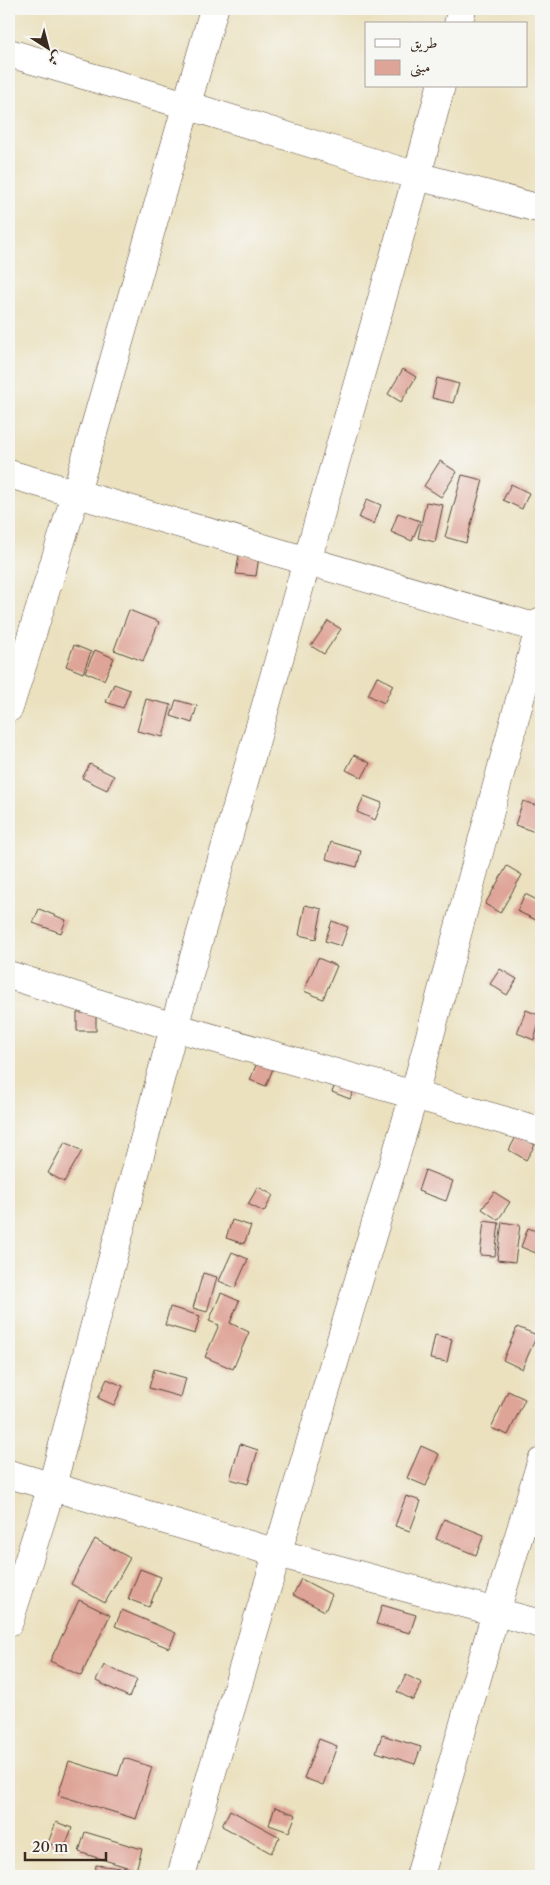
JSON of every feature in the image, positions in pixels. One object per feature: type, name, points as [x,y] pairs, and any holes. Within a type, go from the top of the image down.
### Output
[{"type":"street","points":[[9,708],[76,493],[214,9]]},
{"type":"street","points":[[459,22],[462,9]]},
{"type":"street","points":[[9,53],[418,176],[541,209]]},
{"type":"street","points":[[9,1622],[52,1486],[174,1027],[306,560],[418,176],[440,88]]},
{"type":"street","points":[[9,474],[541,626],[414,1095],[181,1876]]},
{"type":"street","points":[[9,975],[174,1027],[541,1131]]},
{"type":"street","points":[[420,1876],[541,1462]]},
{"type":"street","points":[[9,1474],[277,1553],[541,1624]]},
{"type":"building","points":[[403,369],[416,377],[401,402],[388,394]]},
{"type":"building","points":[[437,378],[459,384],[453,403],[432,398]]},
{"type":"building","points":[[440,461],[457,472],[441,497],[424,486]]},
{"type":"building","points":[[462,475],[483,480],[466,543],[445,537]]},
{"type":"building","points":[[511,484],[529,493],[522,509],[503,500]]},
{"type":"building","points":[[367,499],[381,505],[374,524],[359,518]]},
{"type":"building","points":[[426,502],[443,505],[435,542],[418,538]]},
{"type":"building","points":[[398,513],[420,521],[412,541],[391,532]]},
{"type":"building","points":[[239,555],[259,557],[256,576],[236,574]]},
{"type":"building","points":[[129,610],[159,622],[143,661],[114,650]]},
{"type":"building","points":[[328,621],[341,629],[324,654],[311,646]]},
{"type":"building","points":[[74,645],[91,652],[83,673],[66,666]]},
{"type":"building","points":[[95,650],[114,658],[104,680],[85,672]]},
{"type":"building","points":[[377,676],[393,685],[384,703],[368,695]]},
{"type":"building","points":[[114,684],[130,690],[123,708],[106,702]]},
{"type":"building","points":[[146,699],[171,705],[163,737],[137,731]]},
{"type":"building","points":[[176,700],[197,706],[192,723],[171,716]]},
{"type":"building","points":[[354,755],[370,763],[362,778],[346,770]]},
{"type":"building","points":[[90,764],[114,776],[107,790],[82,778]]},
{"type":"building","points":[[364,796],[382,803],[375,820],[357,812]]},
{"type":"building","points":[[523,801],[541,807],[541,834],[515,825]]},
{"type":"building","points":[[331,842],[361,851],[357,867],[326,859]]},
{"type":"building","points":[[507,866],[522,875],[500,913],[485,904]]},
{"type":"building","points":[[525,894],[541,902],[541,909],[536,920],[517,911]]},
{"type":"building","points":[[305,905],[322,909],[316,939],[299,935]]},
{"type":"building","points":[[39,909],[66,920],[61,933],[33,923]]},
{"type":"building","points":[[332,921],[348,927],[341,946],[325,941]]},
{"type":"building","points":[[318,958],[337,966],[323,999],[304,991]]},
{"type":"building","points":[[500,969],[517,979],[507,995],[490,984]]},
{"type":"building","points":[[526,1010],[541,1016],[534,1040],[517,1033]]},
{"type":"building","points":[[77,1013],[96,1013],[96,1031],[77,1031]]},
{"type":"building","points":[[260,1055],[276,1061],[266,1086],[250,1080]]},
{"type":"building","points":[[339,1075],[357,1083],[350,1099],[332,1092]]},
{"type":"building","points":[[517,1135],[535,1145],[526,1160],[509,1150]]},
{"type":"building","points":[[65,1142],[82,1151],[64,1182],[48,1173]]},
{"type":"building","points":[[425,1170],[453,1181],[446,1201],[418,1191]]},
{"type":"building","points":[[258,1187],[273,1195],[264,1212],[248,1204]]},
{"type":"building","points":[[494,1192],[510,1202],[498,1220],[482,1209]]},
{"type":"building","points":[[232,1220],[251,1226],[244,1244],[226,1238]]},
{"type":"building","points":[[484,1221],[499,1223],[495,1256],[480,1255]]},
{"type":"building","points":[[502,1222],[520,1225],[515,1262],[497,1260]]},
{"type":"building","points":[[528,1228],[541,1233],[541,1255],[521,1247]]},
{"type":"building","points":[[232,1252],[248,1259],[235,1288],[219,1281]]},
{"type":"building","points":[[203,1273],[217,1277],[207,1312],[193,1308]]},
{"type":"building","points":[[221,1293],[239,1301],[230,1323],[249,1332],[233,1369],[205,1357],[219,1325],[209,1321]]},
{"type":"building","points":[[170,1307],[200,1316],[195,1334],[165,1325]]},
{"type":"building","points":[[517,1327],[537,1335],[522,1369],[503,1360]]},
{"type":"building","points":[[435,1335],[452,1339],[447,1362],[430,1359]]},
{"type":"building","points":[[154,1369],[186,1378],[181,1397],[149,1388]]},
{"type":"building","points":[[107,1379],[123,1386],[114,1405],[98,1398]]},
{"type":"building","points":[[508,1391],[525,1399],[508,1435],[491,1428]]},
{"type":"building","points":[[240,1444],[258,1450],[248,1484],[230,1479]]},
{"type":"building","points":[[421,1446],[439,1454],[426,1486],[407,1478]]},
{"type":"building","points":[[406,1496],[421,1501],[410,1531],[395,1526]]},
{"type":"building","points":[[444,1519],[484,1535],[476,1555],[436,1539]]},
{"type":"building","points":[[95,1539],[130,1558],[105,1603],[71,1584]]},
{"type":"building","points":[[140,1569],[161,1577],[149,1607],[128,1599]]},
{"type":"building","points":[[301,1579],[332,1595],[325,1611],[293,1595]]},
{"type":"building","points":[[79,1600],[110,1615],[81,1676],[50,1661]]},
{"type":"building","points":[[382,1605],[416,1615],[410,1633],[376,1624]]},
{"type":"building","points":[[122,1610],[176,1633],[169,1648],[115,1626]]},
{"type":"building","points":[[104,1665],[137,1680],[129,1697],[96,1681]]},
{"type":"building","points":[[406,1675],[422,1683],[413,1700],[397,1692]]},
{"type":"building","points":[[382,1735],[421,1747],[415,1764],[376,1752]]},
{"type":"building","points":[[319,1739],[337,1746],[323,1785],[304,1778]]},
{"type":"building","points":[[124,1758],[152,1767],[136,1819],[58,1795],[69,1761],[118,1776]]},
{"type":"building","points":[[275,1807],[296,1815],[289,1832],[269,1825]]},
{"type":"building","points":[[230,1810],[280,1837],[271,1853],[222,1826]]},
{"type":"building","points":[[56,1822],[72,1828],[64,1849],[48,1843]]},
{"type":"building","points":[[85,1832],[142,1849],[136,1870],[79,1852]]},
{"type":"building","points":[[96,1865],[137,1870],[136,1876],[95,1876]]}]
